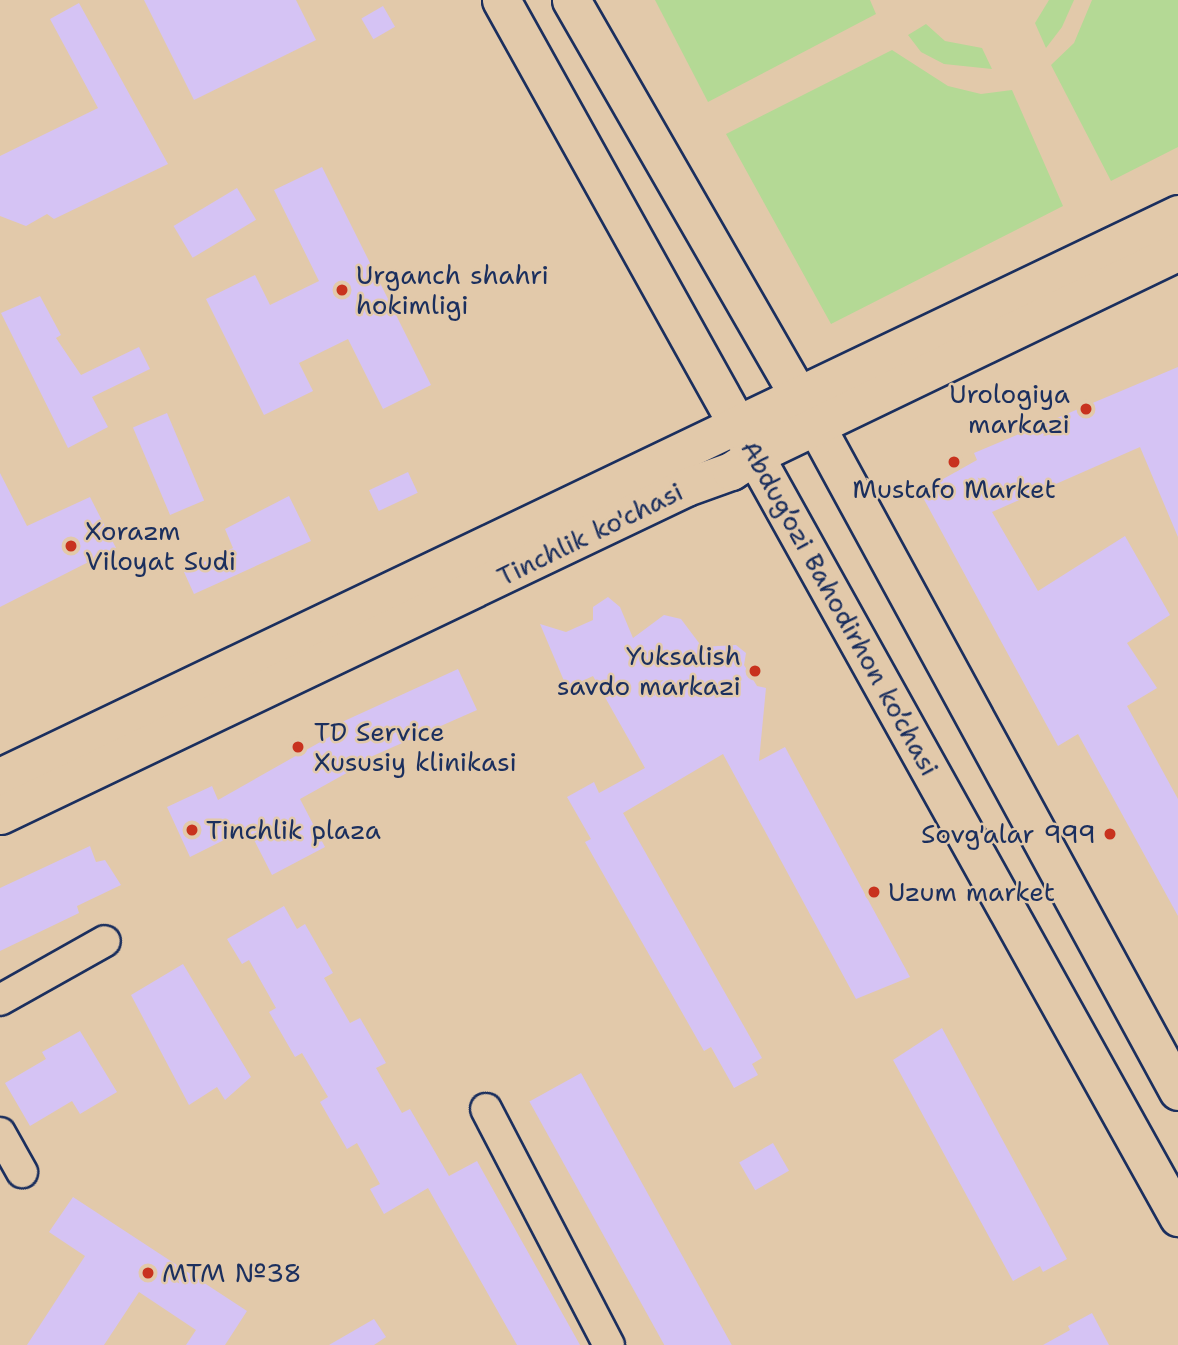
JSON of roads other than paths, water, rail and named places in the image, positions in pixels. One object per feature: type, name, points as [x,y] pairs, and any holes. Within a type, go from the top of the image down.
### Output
[{"type":"main road","name":"Abdug’ozi Bahodirhon ko’chasi","points":[[501,0],[757,454],[1019,939],[1178,1217]]},
{"type":"main road","points":[[571,0],[816,426],[1178,1091]]},
{"type":"main road","name":"Tinchlik ko'chasi","points":[[0,777],[1178,214]]},
{"type":"main road","name":"Tinchlik ko'chasi","points":[[0,815],[686,487],[731,471],[757,454],[1178,251]]},
{"type":"lane","points":[[0,1000],[105,941]]},
{"type":"lane","points":[[486,1109],[609,1345]]},
{"type":"lane","points":[[0,1133],[22,1172]]},
{"type":"place","name":"Urganch shahri hokimligi","points":[[342,290]]},
{"type":"place","name":"Urologiya markazi","points":[[1086,409]]},
{"type":"place","name":"Mustafo Market","points":[[954,462]]},
{"type":"place","name":"Xorazm Viloyat Sudi","points":[[71,546]]},
{"type":"place","name":"Yuksalish savdo markazi","points":[[755,671]]},
{"type":"place","name":"TD Service Xususiy klinikasi","points":[[298,747]]},
{"type":"place","name":"Tinchlik plaza","points":[[192,830]]},
{"type":"place","name":"Sovg'alar 999","points":[[1110,834]]},
{"type":"place","name":"Uzum market","points":[[874,892]]},
{"type":"place","name":"МТМ №38","points":[[148,1273]]}]
